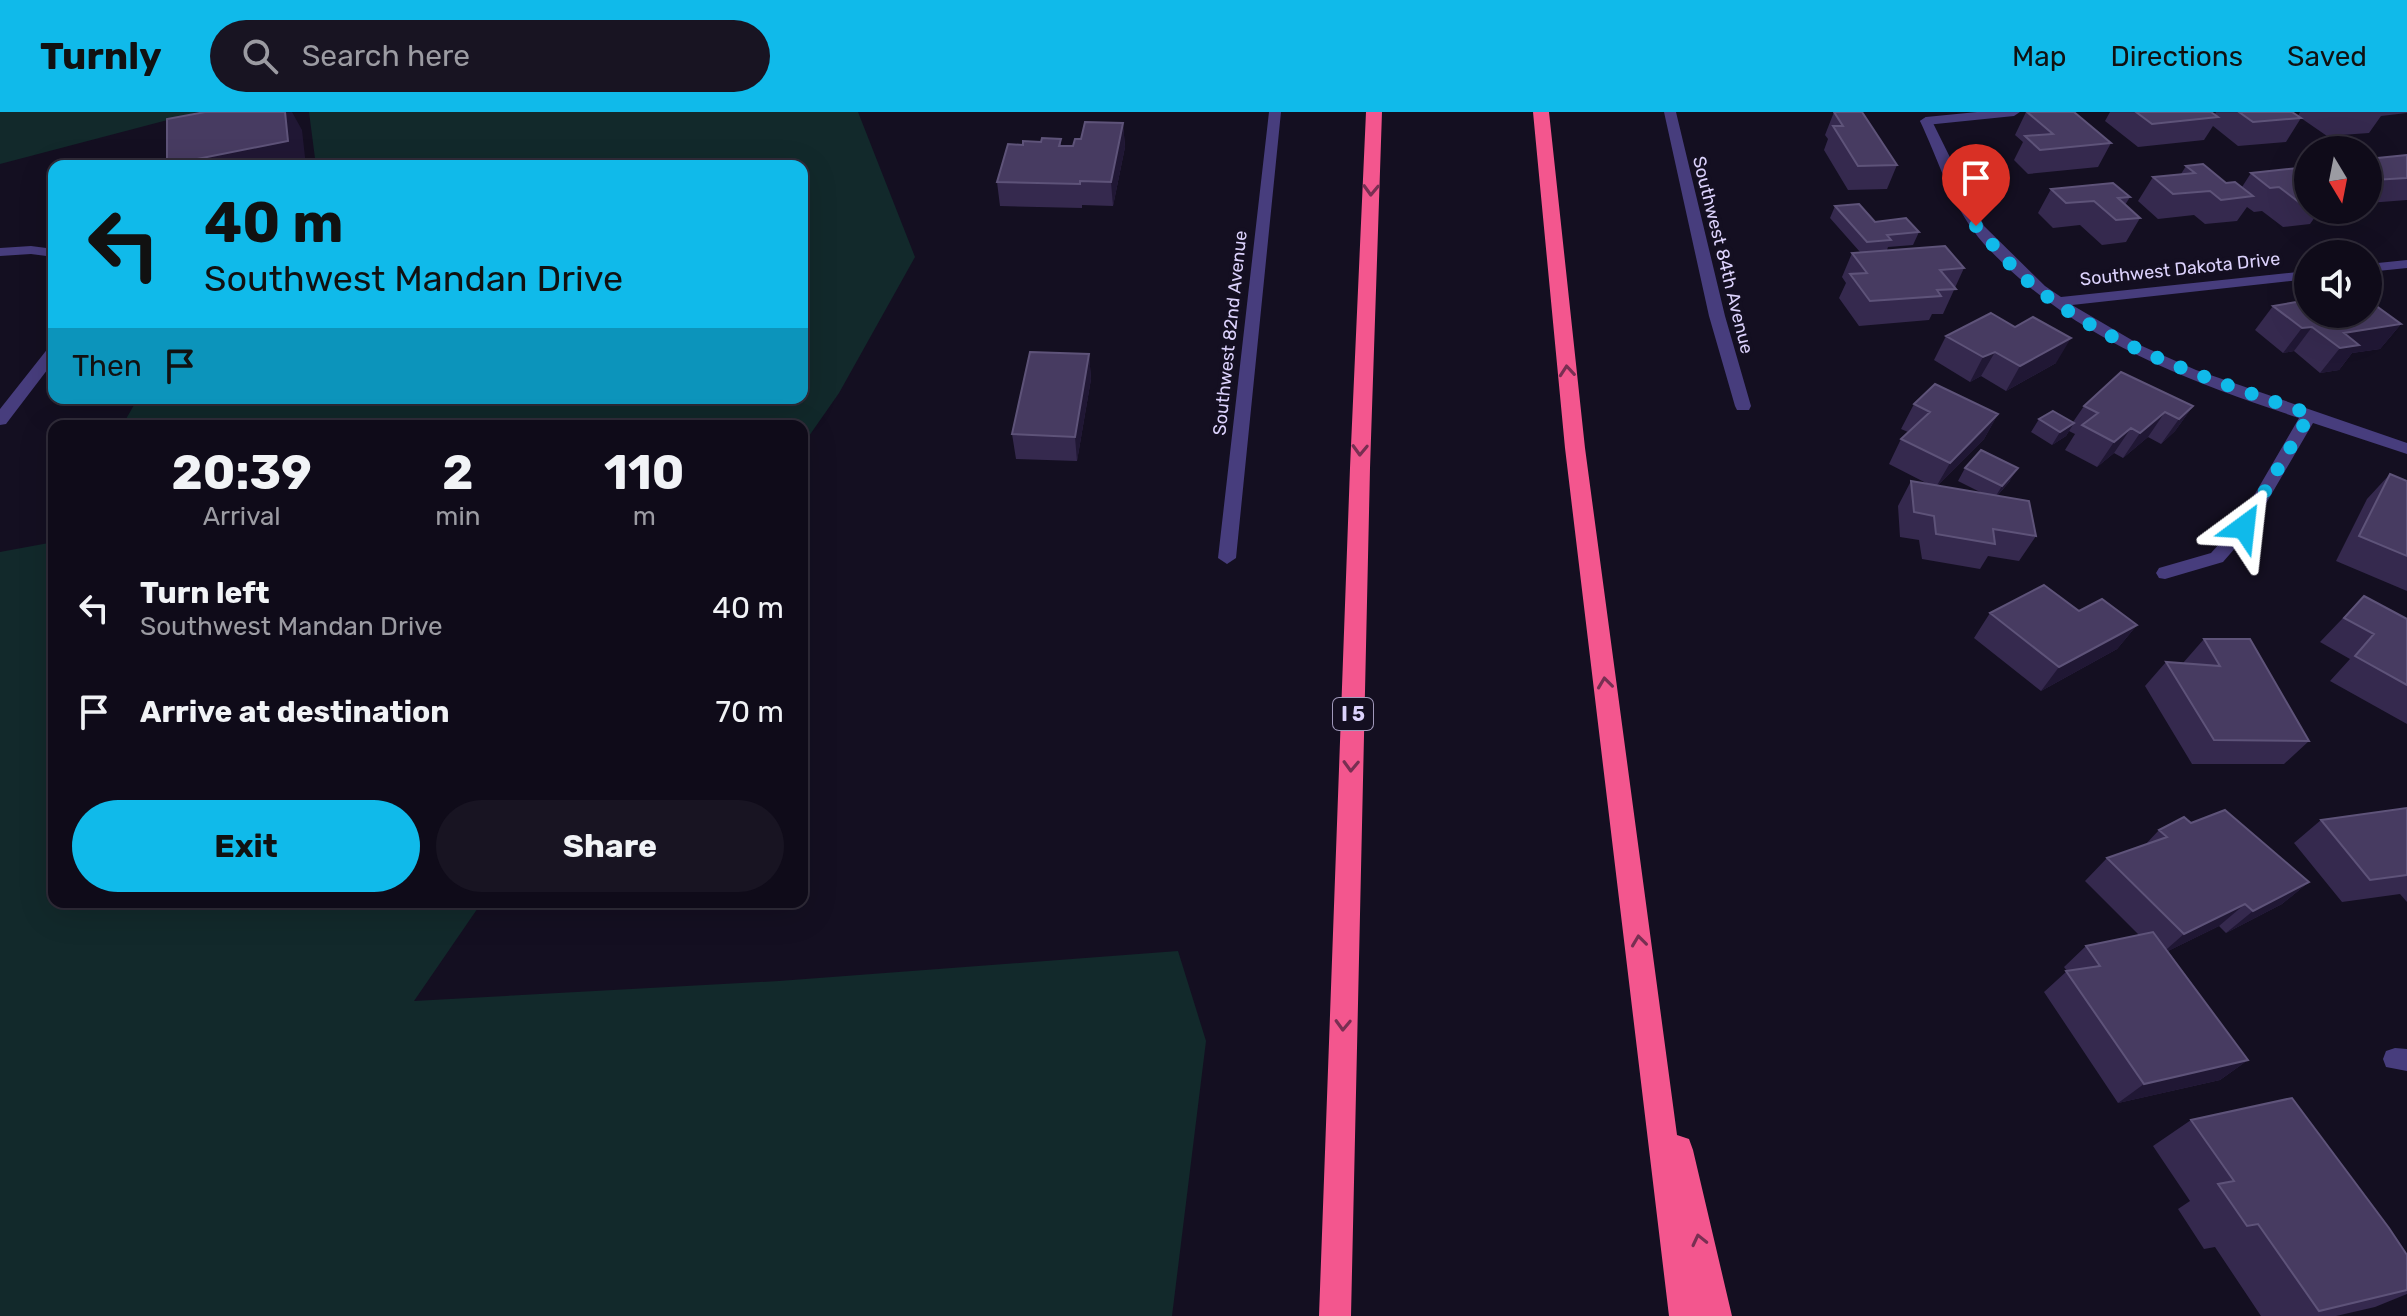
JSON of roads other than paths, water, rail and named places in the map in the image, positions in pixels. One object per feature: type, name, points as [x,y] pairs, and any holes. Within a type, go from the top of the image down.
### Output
[{"type":"highway","name":"I 5","points":[[1335,1316],[1360,468],[1374,112]]},
{"type":"highway","points":[[1541,112],[1575,448],[1685,1316]]},
{"type":"highway","points":[[1649,1018],[1716,1316]]},
{"type":"street","name":"Southwest 82nd Avenue","points":[[1227,558],[1275,112]]},
{"type":"street","name":"Southwest 84th Avenue","points":[[1670,112],[1717,316],[1743,406]]},
{"type":"street","points":[[2014,112],[1926,121],[1976,226],[2022,276],[2057,302],[2133,348],[2198,375],[2407,449]]},
{"type":"street","points":[[0,252],[48,252]]},
{"type":"street","points":[[2382,267],[2407,264]]},
{"type":"street","name":"Southwest Dakota Drive","points":[[2057,302],[2294,277]]},
{"type":"street","points":[[0,420],[48,358]]},
{"type":"street","points":[[2165,573],[2217,558],[2244,527],[2310,414]]}]
